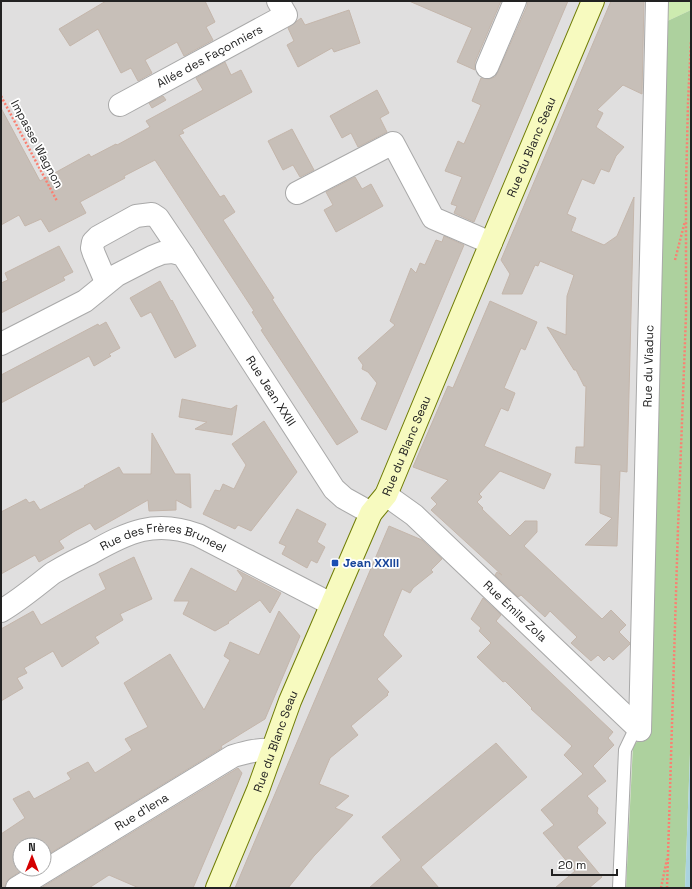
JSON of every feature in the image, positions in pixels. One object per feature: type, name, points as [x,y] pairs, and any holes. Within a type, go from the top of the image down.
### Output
[{"type":"street","name":"Allée des Façonniers","points":[[120,105],[286,15],[278,1]]},
{"type":"street","points":[[487,67],[515,1]]},
{"type":"street","name":"Rue du Blanc Seau","points":[[217,888],[258,790],[290,701],[331,604],[371,514],[386,496],[593,1]]},
{"type":"street","name":"Rue du Viaduc","points":[[638,729],[657,1]]},
{"type":"street","points":[[297,193],[393,143],[433,218],[491,243]]},
{"type":"street","name":"Rue Jean XXIII","points":[[106,282],[94,254],[93,242],[98,237],[136,216],[152,214],[158,218],[334,489],[344,498],[371,514]]},
{"type":"street","points":[[1,344],[85,300],[106,282],[152,256],[172,252],[183,255]]},
{"type":"street","name":"Rue Émile Zola","points":[[386,496],[414,515],[638,729]]},
{"type":"street","name":"Rue des Frères Bruneel","points":[[1,611],[55,572],[118,538],[136,531],[169,528],[184,530],[198,535],[331,604]]},
{"type":"street","name":"Rue d'Iena","points":[[17,888],[233,756],[261,749],[272,750]]},
{"type":"lane","points":[[619,888],[625,750],[638,729]]},
{"type":"path","points":[[667,888],[686,315],[686,170],[691,41]]},
{"type":"path","name":"Impasse Wagnon","points":[[1,96],[57,201]]},
{"type":"path","points":[[661,888],[669,851]]},
{"type":"shaded area","points":[[1,1],[661,1],[645,736],[633,745],[626,888],[1,888]]},
{"type":"green space","points":[[661,1],[691,1],[691,10],[661,24]]},
{"type":"green space","points":[[691,10],[691,727],[685,888],[626,888],[633,745],[645,736],[661,24]]},
{"type":"water","points":[[691,727],[691,888],[685,888]]},
{"type":"building","points":[[106,1],[205,1],[215,22],[206,27],[213,40],[184,56],[177,42],[145,60],[152,73],[138,81],[131,68],[121,73],[98,29],[70,46],[59,29]]},
{"type":"building","points":[[409,1],[501,1],[475,62],[475,70],[457,62],[472,28]]},
{"type":"building","points":[[527,1],[568,1],[474,222],[454,213],[457,206],[451,204],[462,177],[445,171],[458,141],[464,144],[481,105],[472,101],[481,78],[489,79],[495,77],[498,72],[527,6]]},
{"type":"building","points":[[611,1],[644,1],[642,94],[623,85],[597,110],[603,113],[596,127],[624,147],[616,156],[609,172],[601,169],[594,184],[582,179],[567,214],[576,218],[571,231],[604,245],[617,236],[634,197],[627,472],[620,471],[617,546],[585,545],[612,518],[600,513],[601,465],[575,463],[576,447],[584,447],[586,386],[584,386],[576,370],[574,370],[547,327],[566,335],[567,296],[574,275],[540,261],[538,266],[535,265],[522,294],[502,294],[510,274],[501,260]]},
{"type":"building","points":[[349,10],[360,43],[334,52],[332,48],[298,67],[287,45],[294,41],[288,28],[301,18],[305,25]]},
{"type":"building","points":[[225,62],[231,75],[241,70],[252,92],[182,130],[184,133],[179,135],[220,197],[224,195],[235,212],[223,220],[358,432],[337,445],[261,330],[263,329],[252,312],[254,311],[155,160],[80,202],[86,213],[49,232],[41,219],[25,226],[19,215],[1,225],[1,108],[40,181],[89,154],[91,157],[150,127],[146,121],[203,90],[196,78]]},
{"type":"building","points":[[377,90],[389,113],[380,118],[387,132],[358,147],[351,133],[342,138],[330,116]]},
{"type":"building","points":[[163,96],[166,100],[152,108],[149,103]]},
{"type":"building","points":[[292,129],[314,170],[300,177],[293,165],[283,170],[268,141]]},
{"type":"building","points":[[355,177],[362,189],[371,184],[383,206],[336,232],[324,210],[333,205],[326,192]]},
{"type":"building","points":[[444,236],[464,245],[386,430],[361,419],[377,383],[368,372],[362,369],[363,365],[358,358],[395,325],[390,321],[411,268],[416,273],[420,263],[425,265],[436,240],[442,242]]},
{"type":"building","points":[[59,246],[73,272],[63,277],[65,280],[1,313],[1,283],[8,280],[5,273]]},
{"type":"building","points":[[160,281],[171,301],[172,300],[196,346],[175,358],[151,312],[141,317],[130,298]]},
{"type":"building","points":[[490,301],[537,322],[525,350],[521,348],[504,388],[515,393],[508,411],[501,408],[484,446],[551,474],[544,489],[500,471],[479,494],[482,497],[477,502],[483,508],[482,509],[510,536],[525,521],[537,521],[537,532],[524,546],[602,619],[611,610],[626,625],[619,632],[630,644],[613,660],[609,656],[604,661],[598,655],[591,661],[571,643],[577,637],[550,611],[545,617],[521,595],[518,597],[495,575],[497,572],[502,575],[431,510],[437,504],[431,498],[448,480],[413,467],[448,386],[453,388]]},
{"type":"building","points":[[106,322],[120,348],[109,354],[111,356],[94,366],[89,356],[1,403],[1,375],[98,324],[99,326]]},
{"type":"building","points":[[182,399],[231,409],[237,405],[232,435],[195,429],[207,422],[179,417]]},
{"type":"building","points":[[264,421],[297,472],[251,531],[238,525],[235,529],[203,514],[215,490],[220,491],[223,484],[234,489],[246,465],[232,444]]},
{"type":"building","points":[[152,433],[175,474],[190,474],[191,508],[176,500],[176,510],[149,511],[148,500],[95,530],[90,523],[75,531],[59,541],[64,548],[39,562],[35,555],[1,574],[1,512],[26,499],[29,503],[34,501],[40,510],[85,487],[84,486],[119,467],[123,474],[151,474]]},
{"type":"building","points":[[297,509],[326,524],[317,542],[325,547],[317,563],[311,560],[307,568],[282,554],[286,546],[279,543]]},
{"type":"building","points":[[389,526],[422,540],[442,559],[431,570],[433,572],[413,588],[410,593],[402,589],[383,635],[402,656],[377,679],[389,692],[387,694],[388,695],[351,726],[358,735],[330,758],[319,784],[349,796],[335,808],[353,815],[314,856],[288,888],[235,888]]},
{"type":"building","points":[[134,557],[152,599],[120,614],[123,620],[95,637],[99,643],[62,667],[53,651],[24,668],[27,673],[17,678],[23,688],[1,701],[1,629],[33,611],[41,625],[106,589],[99,574]]},
{"type":"building","points":[[191,568],[236,592],[243,578],[237,570],[281,593],[270,613],[260,600],[228,622],[229,623],[215,631],[183,614],[189,601],[174,601]]},
{"type":"building","points":[[483,598],[501,615],[496,621],[613,732],[608,738],[614,745],[593,766],[606,781],[587,796],[598,808],[597,813],[606,823],[577,847],[602,877],[589,888],[555,888],[575,871],[543,833],[554,825],[541,810],[583,774],[564,755],[572,746],[531,709],[532,708],[505,681],[503,682],[477,657],[491,643],[479,631],[481,628],[471,619]]},
{"type":"building","points":[[279,611],[300,636],[265,719],[221,746],[222,748],[52,852],[52,837],[12,837],[12,877],[6,882],[5,888],[1,888],[1,834],[25,818],[13,799],[29,791],[34,799],[71,779],[67,773],[88,762],[95,773],[132,750],[125,739],[148,727],[124,683],[170,654],[204,710],[230,660],[224,656],[230,642],[259,655]]},
{"type":"building","points":[[496,743],[527,777],[421,867],[439,888],[369,888],[401,860],[382,837]]},
{"type":"building","points":[[238,768],[242,773],[193,888],[139,888],[109,875],[89,888],[41,888]]},
{"type":"place","name":"Jean XXIII","points":[[335,563]]}]
